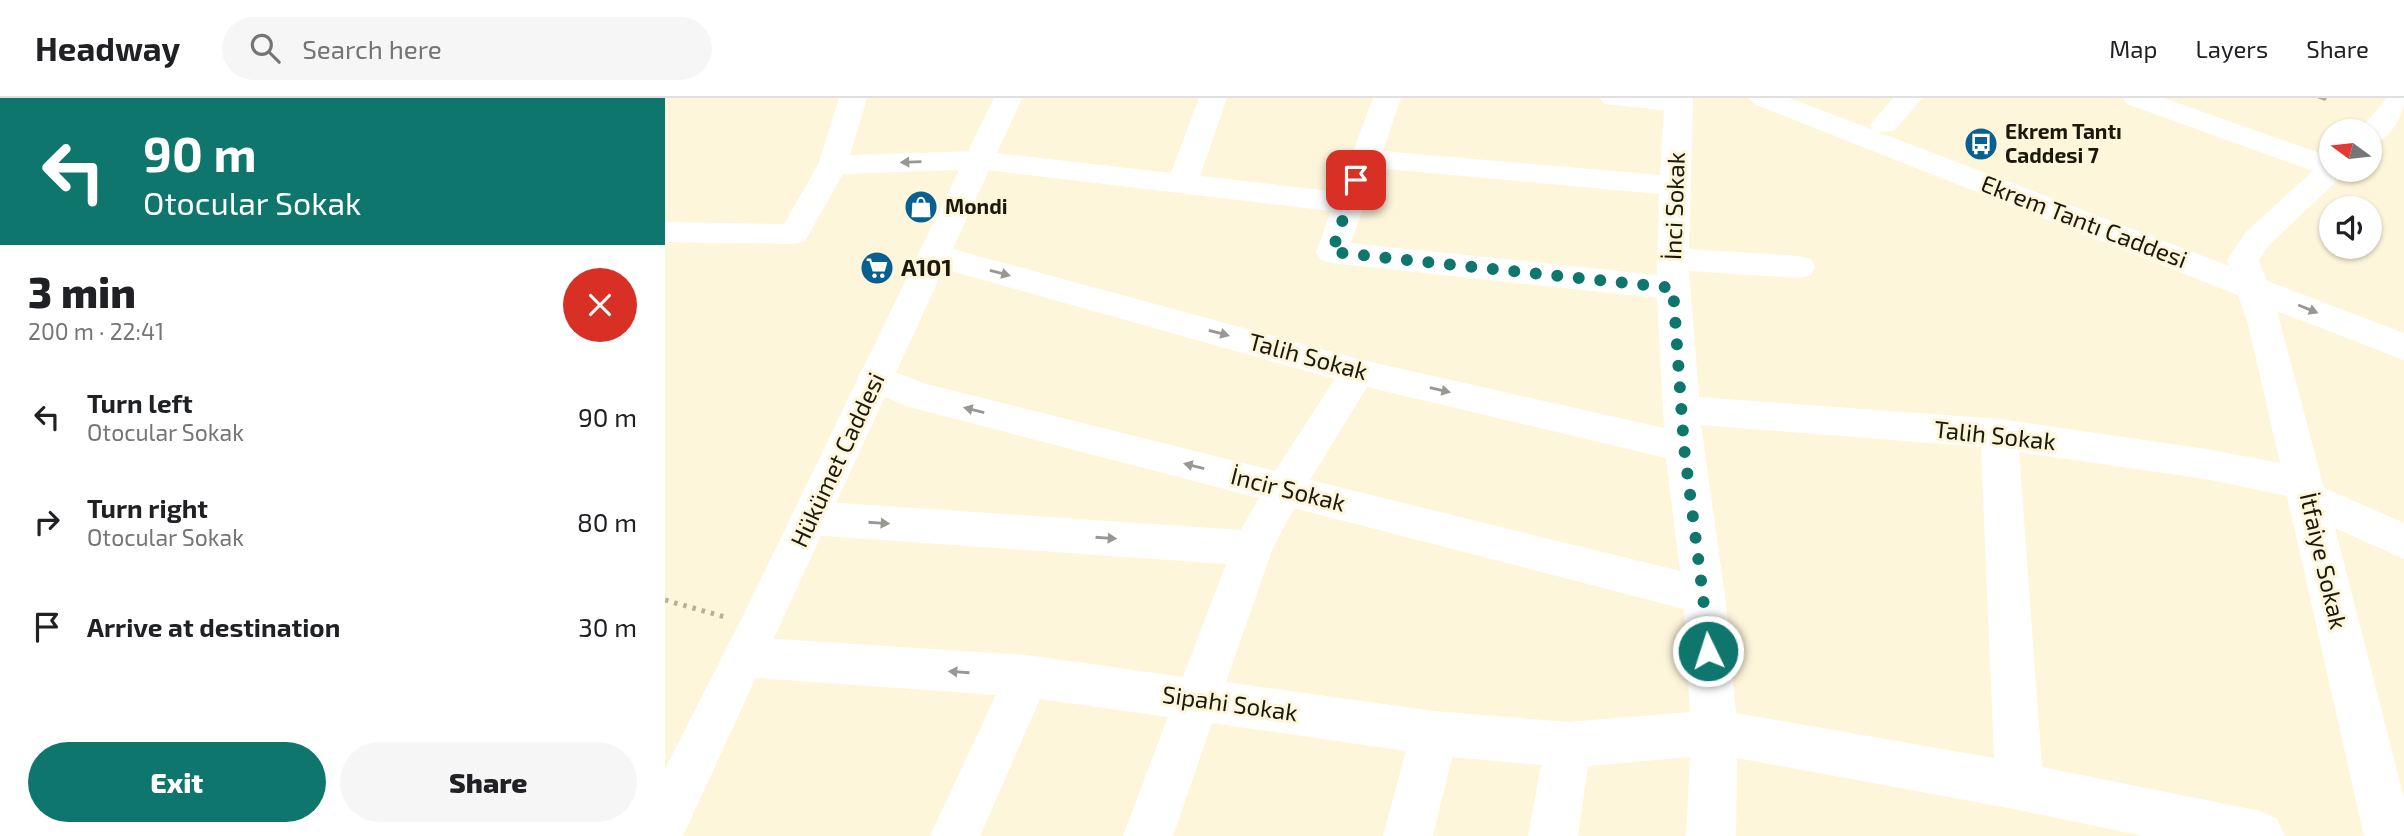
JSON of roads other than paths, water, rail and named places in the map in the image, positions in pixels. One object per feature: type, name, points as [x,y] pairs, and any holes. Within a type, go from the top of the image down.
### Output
[{"type":"street","points":[[665,232],[794,234],[833,165],[853,98]]},
{"type":"street","name":"Hükümet Caddesi","points":[[665,820],[753,642],[1008,98]]},
{"type":"street","points":[[1183,182],[1213,98]]},
{"type":"street","points":[[1387,98],[1332,252],[1673,273],[1799,267]]},
{"type":"street","points":[[1614,98],[1679,100]]},
{"type":"street","name":"Ekrem Tantı Caddesi","points":[[1765,98],[2248,273],[2404,321]]},
{"type":"street","name":"Ekrem Tantı Caddesi","points":[[1812,98],[2248,273],[2404,347]]},
{"type":"street","points":[[1884,125],[1908,98]]},
{"type":"street","points":[[2382,123],[2402,98]]},
{"type":"street","name":"İnci Sokak","points":[[1679,100],[1673,273],[1684,447],[1703,596],[1714,732],[1711,836]]},
{"type":"street","points":[[2152,100],[2319,163]]},
{"type":"street","points":[[2382,138],[2404,143]]},
{"type":"street","points":[[1365,158],[1674,186]]},
{"type":"street","points":[[833,165],[979,160],[1348,203]]},
{"type":"street","points":[[2248,273],[2257,239],[2319,180]]},
{"type":"street","name":"Talih Sokak","points":[[934,255],[1358,372],[1684,447]]},
{"type":"street","name":"İtfaiye Sokak","points":[[2248,273],[2307,491],[2393,831]]},
{"type":"street","points":[[1148,836],[1252,548],[1284,489],[1358,372]]},
{"type":"street","name":"İncir Sokak","points":[[875,378],[919,396],[1703,596]]},
{"type":"street","name":"Talih Sokak","points":[[1683,410],[1999,434],[2206,464],[2307,491],[2404,542]]},
{"type":"street","points":[[1999,434],[2019,786]]},
{"type":"street","points":[[811,519],[1252,548]]},
{"type":"street","name":"Sipahi Sokak","points":[[753,642],[1027,676],[1434,733],[1568,745],[1714,732],[2019,786],[2260,836]]},
{"type":"street","points":[[955,836],[1027,676]]},
{"type":"street","points":[[1408,836],[1434,733]]},
{"type":"street","points":[[1553,836],[1568,745]]},
{"type":"place","name":"Ekrem Tantı Caddesi 7","points":[[1981,144]]},
{"type":"place","name":"Mondi","points":[[921,207]]},
{"type":"place","name":"A101","points":[[877,268]]}]
